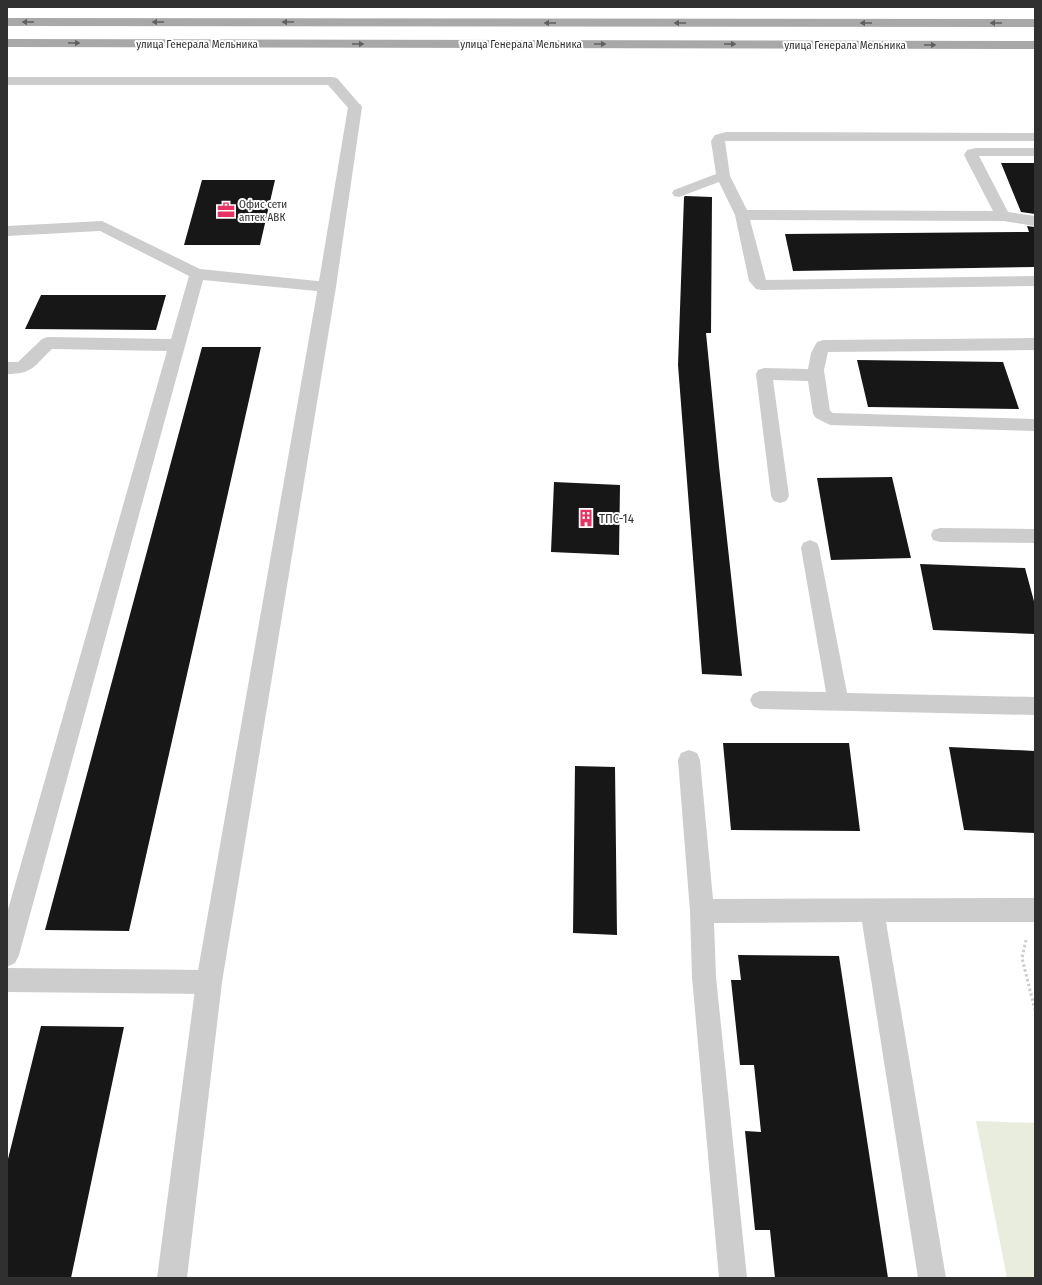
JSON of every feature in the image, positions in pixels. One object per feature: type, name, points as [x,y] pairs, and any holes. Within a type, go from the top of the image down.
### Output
[{"type":"main road","name":"улица Генерала Мельника","points":[[7,22],[1035,23]]},
{"type":"main road","name":"улица Генерала Мельника","points":[[7,43],[1035,45]]},
{"type":"street","points":[[172,1278],[209,982],[327,287],[355,107]]},
{"type":"lane","points":[[7,81],[332,81],[355,107]]},
{"type":"lane","points":[[1035,137],[726,136],[720,138],[718,141],[723,176],[742,215],[757,281],[762,285],[1035,282]]},
{"type":"lane","points":[[1003,216],[971,155],[972,153],[1035,152]]},
{"type":"lane","points":[[679,193],[706,181],[723,176]]},
{"type":"lane","points":[[742,215],[1003,216],[1035,221]]},
{"type":"lane","points":[[7,231],[102,226],[197,274],[327,287]]},
{"type":"lane","points":[[7,955],[197,274]]},
{"type":"lane","points":[[7,368],[22,368],[48,343],[177,345]]},
{"type":"lane","points":[[1035,344],[827,345],[823,346],[819,350],[816,375],[822,414],[830,419],[1035,425]]},
{"type":"lane","points":[[780,496],[764,374],[816,375]]},
{"type":"lane","points":[[940,535],[1035,536]]},
{"type":"lane","points":[[810,548],[838,702]]},
{"type":"lane","points":[[760,700],[1035,706]]},
{"type":"lane","points":[[689,760],[702,911],[704,977],[733,1278]]},
{"type":"lane","points":[[702,911],[1035,910]]},
{"type":"lane","points":[[872,911],[932,1278]]},
{"type":"lane","points":[[7,980],[209,982]]},
{"type":"path","points":[[1028,936],[1024,942],[1022,958],[1035,1010]]},
{"type":"shaded area","points":[[976,1121],[1035,1123],[1035,1278],[1007,1278]]},
{"type":"building","points":[[1001,163],[1035,163],[1035,214],[1021,212]]},
{"type":"building","points":[[202,180],[275,180],[260,245],[184,245]]},
{"type":"building","points":[[685,196],[712,197],[711,333],[706,333],[742,676],[702,674],[678,365]]},
{"type":"building","points":[[1027,226],[1035,227],[1035,267],[793,271],[785,234],[1029,232]]},
{"type":"building","points":[[41,295],[166,295],[156,330],[25,329]]},
{"type":"building","points":[[202,347],[261,347],[129,931],[45,930]]},
{"type":"building","points":[[857,360],[1003,362],[1019,409],[868,407]]},
{"type":"building","points":[[892,477],[911,558],[831,560],[817,478]]},
{"type":"building","name":"ТПС-14","points":[[554,482],[620,485],[619,555],[551,552]]},
{"type":"building","points":[[920,564],[1025,568],[1035,605],[1035,634],[933,630]]},
{"type":"building","points":[[723,743],[849,743],[860,831],[731,830]]},
{"type":"building","points":[[949,747],[1035,751],[1035,833],[964,830]]},
{"type":"building","points":[[575,766],[615,767],[617,935],[573,933]]},
{"type":"building","points":[[738,955],[839,956],[888,1278],[775,1278],[770,1230],[755,1230],[745,1131],[761,1132],[754,1065],[740,1065],[731,980],[741,980]]},
{"type":"building","points":[[41,1026],[124,1027],[71,1278],[7,1278],[7,1163]]},
{"type":"place","name":"Офис сети аптек АВК","points":[[226,210]]},
{"type":"place","name":"ТПС-14","points":[[586,518]]}]
